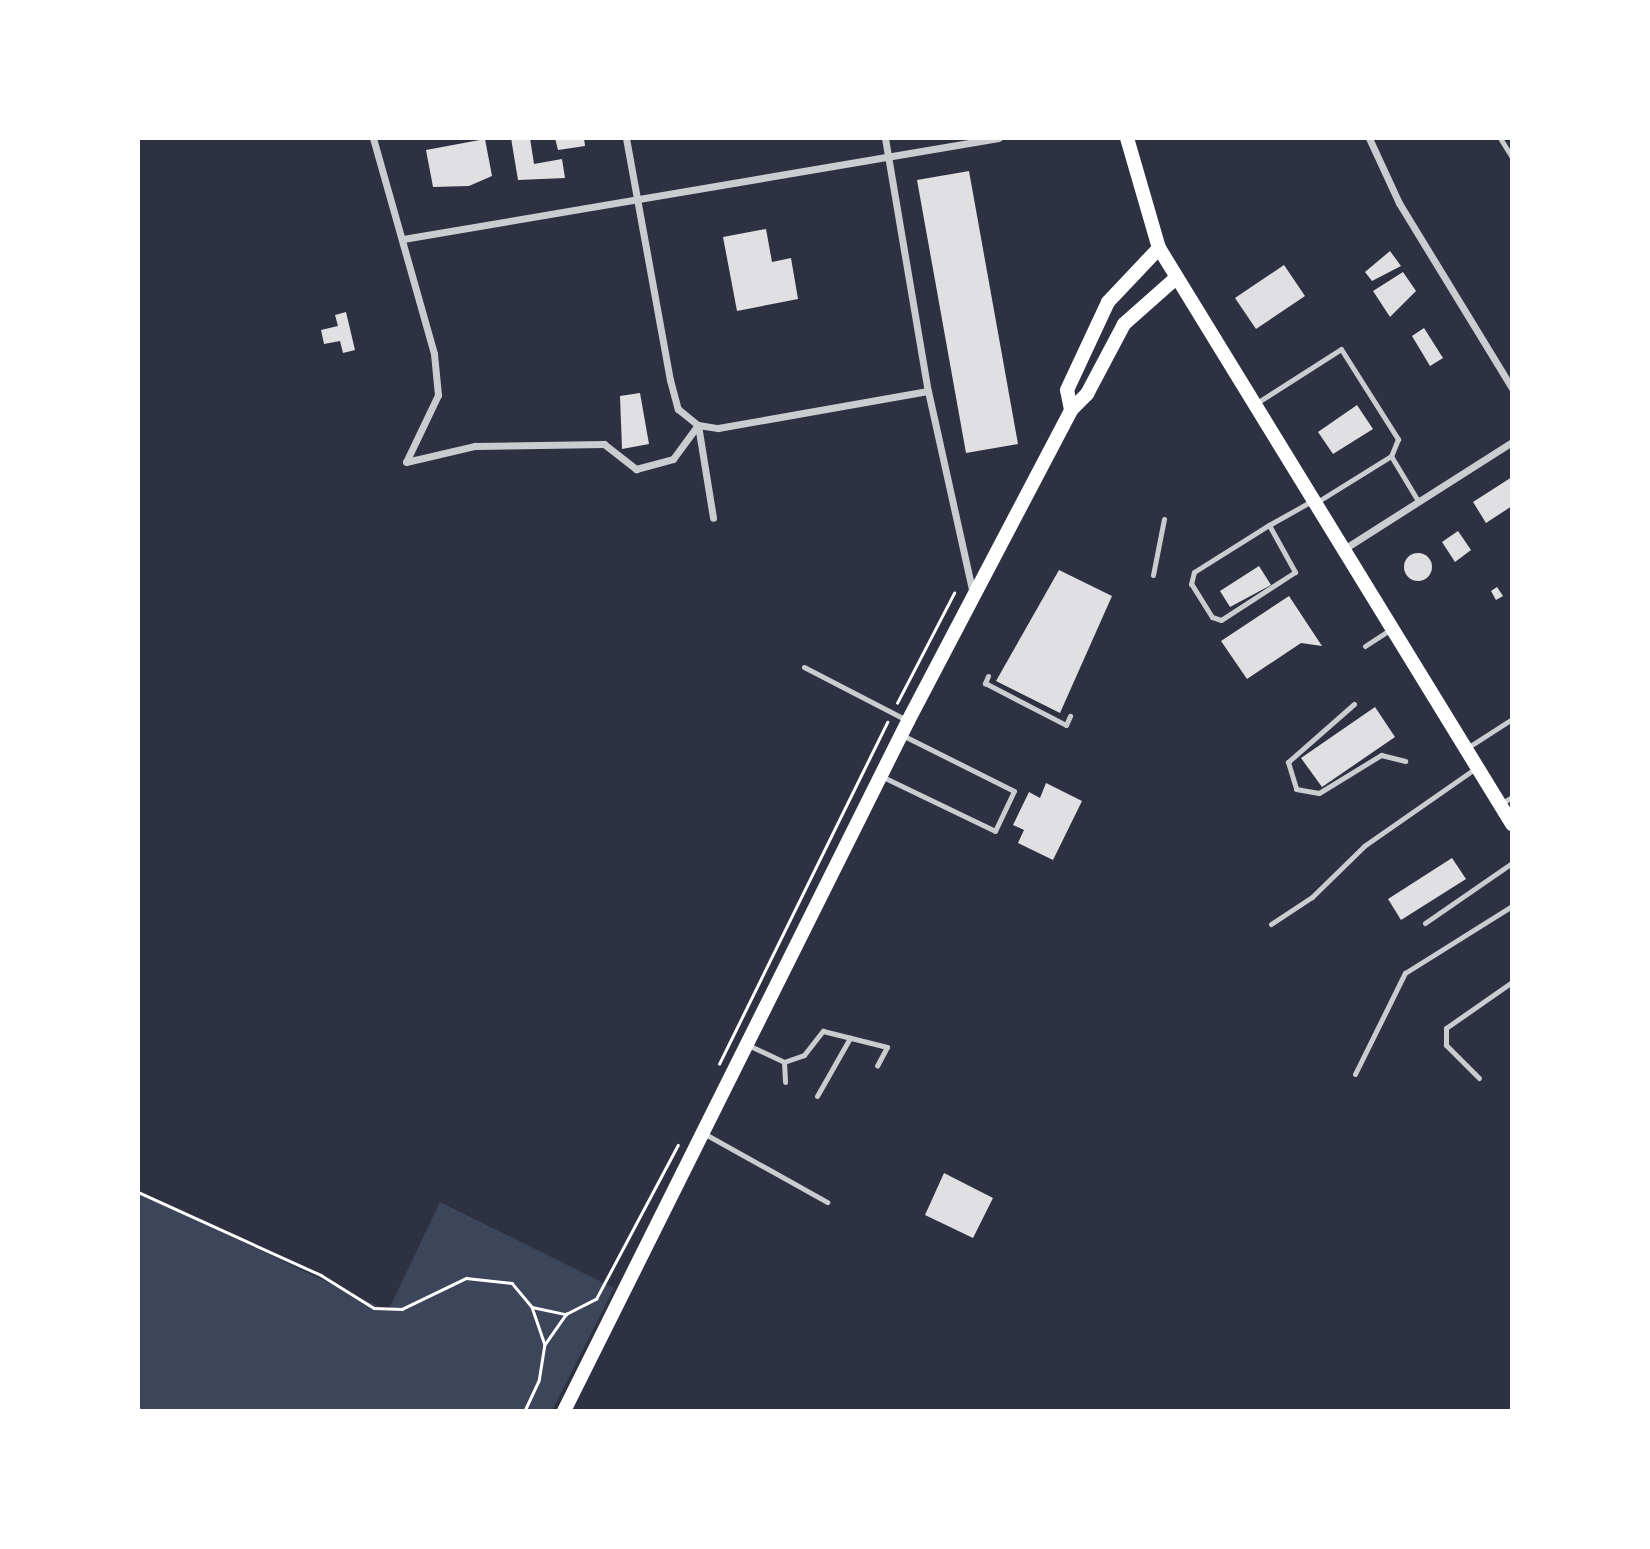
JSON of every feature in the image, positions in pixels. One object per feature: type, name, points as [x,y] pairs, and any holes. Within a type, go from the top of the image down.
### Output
[{"type":"main road","points":[[1127,138],[1159,248],[1390,631],[1476,768],[1506,801],[1512,824]]},
{"type":"main road","points":[[1071,410],[1067,390],[1108,302],[1159,248]]},
{"type":"main road","points":[[564,1411],[705,1134],[904,728],[1071,410],[1087,394],[1124,324],[1176,278]]},
{"type":"street","points":[[373,138],[390,215],[403,239],[438,395],[405,462],[475,446],[604,444],[636,469],[673,459],[698,425]]},
{"type":"street","points":[[626,138],[678,409],[698,425],[718,428],[928,391]]},
{"type":"street","points":[[885,138],[928,391],[974,596]]},
{"type":"street","points":[[403,239],[998,138]]},
{"type":"street","points":[[1369,138],[1399,203],[1512,388]]},
{"type":"street","points":[[698,425],[713,518]]},
{"type":"street","points":[[1340,551],[1512,442]]},
{"type":"lane","points":[[1500,138],[1512,157]]},
{"type":"lane","points":[[1252,405],[1340,349],[1398,439],[1391,456],[1311,504],[1269,525],[1194,572],[1194,589],[1212,617],[1222,620],[1292,576],[1295,562],[1269,525]]},
{"type":"lane","points":[[1391,456],[1418,501]]},
{"type":"lane","points":[[1153,575],[1164,519]]},
{"type":"lane","points":[[1364,646],[1390,631]]},
{"type":"lane","points":[[804,667],[892,713],[904,728],[1014,791],[995,831],[880,776]]},
{"type":"lane","points":[[988,676],[985,683],[1066,725],[1070,716]]},
{"type":"lane","points":[[1353,704],[1288,762],[1296,789],[1319,793],[1381,755],[1405,761]]},
{"type":"lane","points":[[1465,750],[1512,719]]},
{"type":"lane","points":[[1271,924],[1312,897],[1364,846],[1476,768]]},
{"type":"lane","points":[[1425,923],[1512,863]]},
{"type":"lane","points":[[1355,1073],[1405,973],[1512,906]]},
{"type":"lane","points":[[1479,1078],[1446,1045],[1446,1028],[1512,982]]},
{"type":"lane","points":[[747,1045],[784,1062],[804,1055],[823,1031],[887,1047],[877,1066]]},
{"type":"lane","points":[[817,1096],[850,1038]]},
{"type":"lane","points":[[784,1062],[785,1082]]},
{"type":"lane","points":[[705,1134],[827,1202]]},
{"type":"path","points":[[715,1073],[954,593]]},
{"type":"path","points":[[525,1411],[539,1381],[545,1344],[566,1314],[597,1299],[680,1142]]},
{"type":"path","points":[[138,1192],[321,1275],[374,1308],[402,1309],[466,1278],[493,1276],[512,1283],[532,1307],[545,1344]]},
{"type":"path","points":[[532,1307],[566,1314]]},
{"type":"shaded area","points":[[138,1192],[388,1311],[440,1202],[614,1288],[552,1411],[138,1411]]},
{"type":"building","points":[[511,138],[530,138],[534,164],[562,159],[565,178],[518,180]]},
{"type":"building","points":[[555,138],[584,138],[585,146],[558,150]]},
{"type":"building","points":[[485,139],[492,176],[469,186],[433,187],[426,150]]},
{"type":"building","points":[[969,171],[1018,444],[966,453],[917,180]]},
{"type":"building","points":[[766,229],[772,262],[791,258],[798,299],[737,311],[723,237]]},
{"type":"building","points":[[1390,251],[1401,266],[1372,281],[1365,272]]},
{"type":"building","points":[[1284,265],[1305,296],[1256,329],[1235,298]]},
{"type":"building","points":[[1403,272],[1416,291],[1390,317],[1373,291]]},
{"type":"building","points":[[346,312],[355,350],[343,353],[340,341],[324,344],[321,330],[338,326],[335,315]]},
{"type":"building","points":[[1424,328],[1443,358],[1430,366],[1412,336]]},
{"type":"building","points":[[640,393],[649,444],[622,449],[620,396]]},
{"type":"building","points":[[1357,405],[1373,429],[1333,454],[1318,432]]},
{"type":"building","points":[[1512,477],[1512,506],[1486,523],[1473,502]]},
{"type":"building","points":[[1458,531],[1471,550],[1455,562],[1442,542]]},
{"type":"building","points":[[1418,553],[1428,557],[1432,567],[1428,577],[1418,581],[1408,577],[1404,567],[1408,557]]},
{"type":"building","points":[[1259,566],[1271,585],[1230,607],[1220,591]]},
{"type":"building","points":[[1059,570],[1112,596],[1060,713],[996,681]]},
{"type":"building","points":[[1497,587],[1503,596],[1496,600],[1491,591]]},
{"type":"building","points":[[1289,596],[1322,646],[1301,643],[1247,679],[1221,641]]},
{"type":"building","points":[[1375,707],[1395,737],[1322,787],[1301,758]]},
{"type":"building","points":[[1046,783],[1082,801],[1053,860],[1018,843],[1024,830],[1013,825],[1029,792],[1040,798]]},
{"type":"building","points":[[1452,858],[1466,879],[1401,920],[1388,899]]},
{"type":"building","points":[[944,1173],[993,1198],[973,1238],[925,1215]]}]
